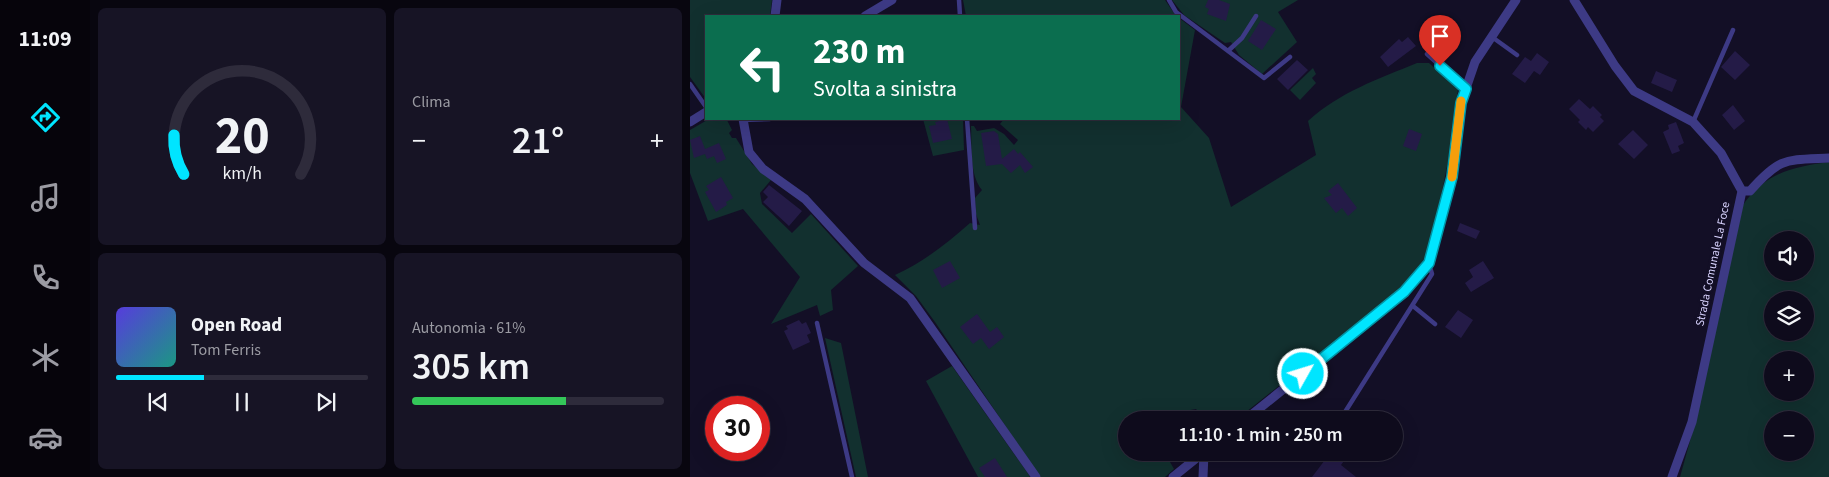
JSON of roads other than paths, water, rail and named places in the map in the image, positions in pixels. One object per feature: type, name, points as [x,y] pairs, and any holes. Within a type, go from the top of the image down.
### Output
[{"type":"street","points":[[775,15],[777,0]]},
{"type":"street","points":[[867,15],[892,0]]},
{"type":"street","points":[[1256,411],[1404,292],[1429,263],[1452,177],[1461,103],[1475,62],[1516,0]]},
{"type":"street","name":"Strada Comunale La Foce","points":[[1574,0],[1610,58],[1634,91],[1693,122],[1721,153],[1742,191],[1692,422],[1672,477]]},
{"type":"street","points":[[690,122],[705,113]]},
{"type":"street","points":[[743,120],[749,152],[763,169],[805,199],[864,263],[910,298],[922,312],[965,379],[997,419],[1036,477]]},
{"type":"street","points":[[1742,191],[1750,191],[1769,170],[1786,161],[1829,158]]},
{"type":"street","points":[[1173,477],[1194,461]]},
{"type":"street","points":[[1203,477],[1204,461]]},
{"type":"lane","points":[[959,0],[960,15]]},
{"type":"lane","points":[[1169,0],[1176,12],[1264,78],[1290,57]]},
{"type":"lane","points":[[1228,51],[1242,38],[1256,16]]},
{"type":"lane","points":[[1693,122],[1733,30]]},
{"type":"lane","points":[[1492,36],[1517,55]]},
{"type":"lane","points":[[1427,54],[1466,89]]},
{"type":"lane","points":[[690,84],[705,106]]},
{"type":"lane","points":[[967,120],[975,228]]},
{"type":"lane","points":[[1346,411],[1432,274],[1429,263]]},
{"type":"lane","points":[[1413,306],[1436,324]]},
{"type":"lane","points":[[817,323],[852,477]]}]
